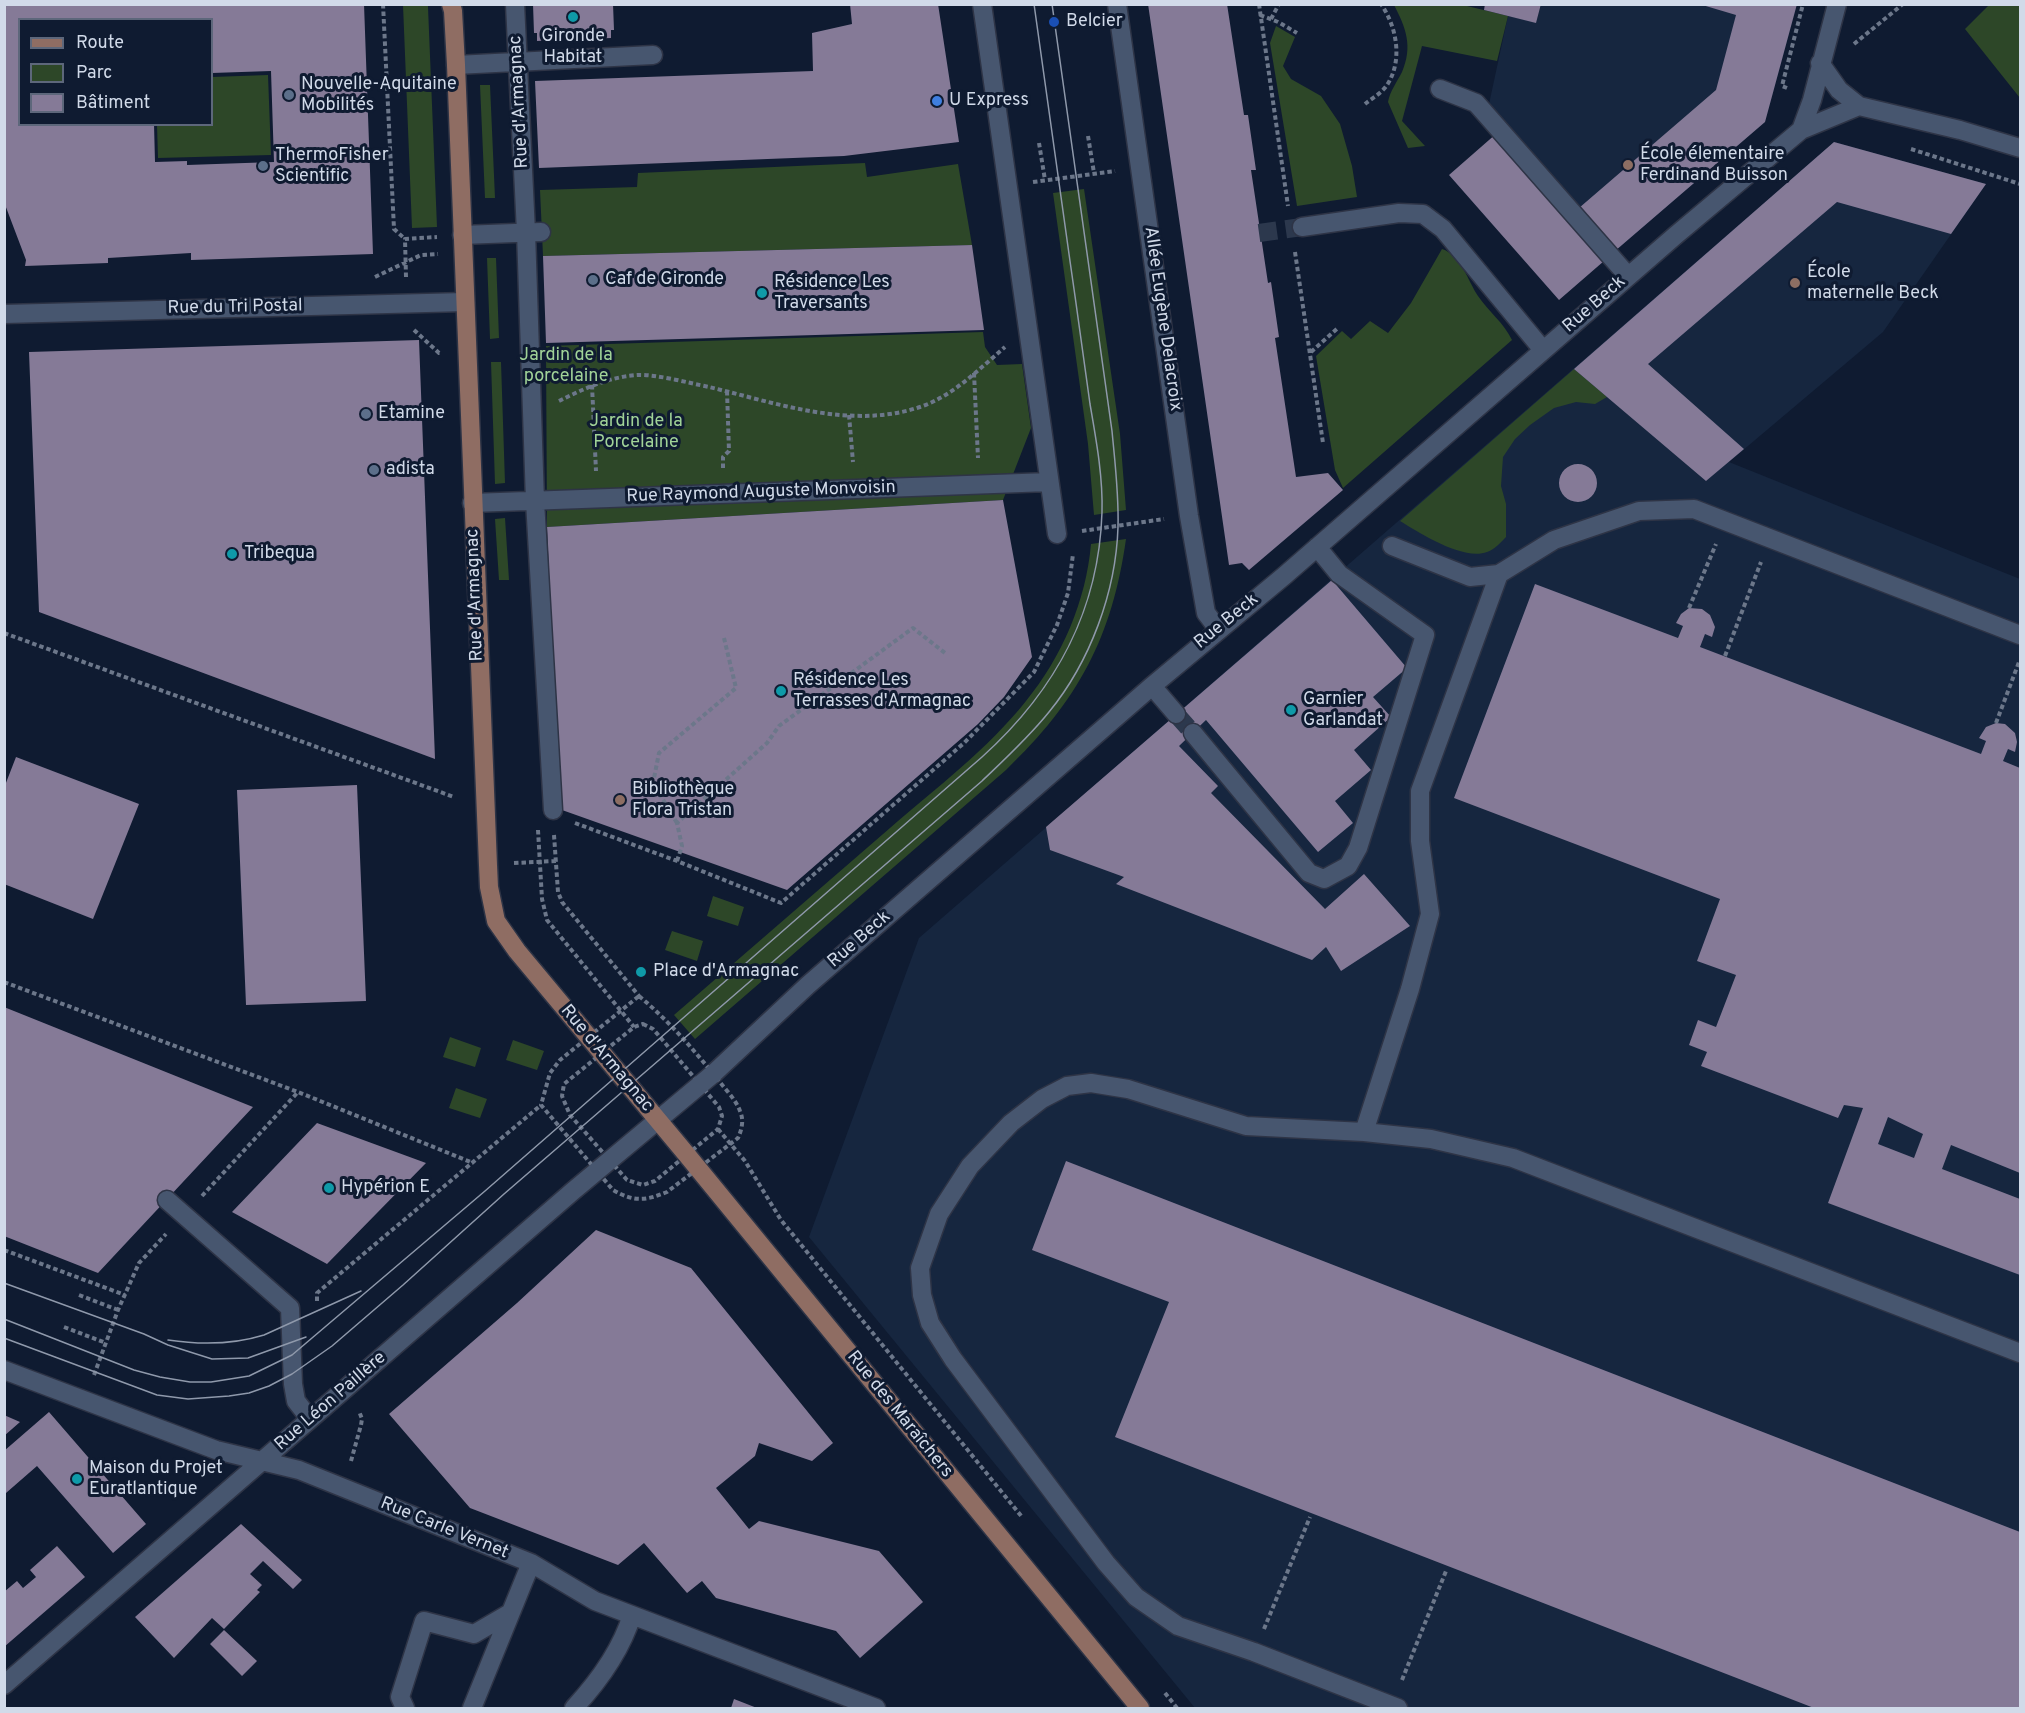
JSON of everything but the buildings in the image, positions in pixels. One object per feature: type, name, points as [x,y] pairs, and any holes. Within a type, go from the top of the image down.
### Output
[{"type":"main road","name":"Rue d'Armagnac","points":[[452,8],[489,887],[496,921],[517,951],[658,1121]]},
{"type":"main road","name":"Rue des Maraîchers","points":[[658,1121],[1140,1708]]},
{"type":"street","name":"Rue d'Armagnac","points":[[515,4],[517,62],[534,232],[532,406],[552,817]]},
{"type":"street","points":[[982,4],[1049,482],[1064,533]]},
{"type":"street","name":"Allée Eugène Delacroix","points":[[1117,4],[1189,516],[1206,613],[1218,629]]},
{"type":"street","name":"Rue Beck","points":[[1801,130],[1812,100],[1837,4]]},
{"type":"street","points":[[456,65],[653,55]]},
{"type":"street","points":[[1820,63],[1839,90],[1859,106],[1960,130],[2020,148]]},
{"type":"street","points":[[1440,89],[1476,103],[1628,276]]},
{"type":"street","name":"Rue Beck","points":[[658,1121],[736,1053],[808,985],[1628,276],[1801,130],[1859,106]]},
{"type":"street","points":[[1302,227],[1399,213],[1422,214],[1443,229],[1544,350]]},
{"type":"street","points":[[463,244],[534,232]]},
{"type":"street","name":"Rue du Tri Postal","points":[[4,314],[465,302]]},
{"type":"street","name":"Rue Raymond Auguste Monvoisin","points":[[472,503],[1049,482]]},
{"type":"street","points":[[1392,546],[1470,577],[1499,574],[1554,540],[1639,511],[1694,509],[2020,635]]},
{"type":"street","points":[[1192,733],[1309,873],[1324,879],[1348,866],[1358,848],[1425,635],[1339,574],[1317,547]]},
{"type":"street","points":[[1364,1132],[1410,989],[1430,914],[1420,841],[1420,792],[1499,574]]},
{"type":"street","points":[[1152,686],[1176,714]]},
{"type":"street","points":[[1395,1707],[1254,1652],[1178,1626],[1136,1598],[1099,1553],[947,1350],[930,1323],[922,1295],[920,1268],[939,1214],[970,1166],[1011,1123],[1042,1099],[1067,1086],[1091,1083],[1128,1089],[1246,1126],[1364,1132],[1431,1139],[1514,1158],[2020,1353]]},
{"type":"street","name":"Rue Léon Paillère","points":[[4,1685],[573,1191],[658,1121]]},
{"type":"street","points":[[167,1200],[290,1308],[293,1384],[296,1401],[310,1419]]},
{"type":"street","name":"Rue Carle Vernet","points":[[4,1370],[216,1450],[299,1470],[531,1563],[595,1601],[876,1708]]},
{"type":"street","points":[[472,1708],[531,1563]]},
{"type":"street","points":[[405,1708],[400,1697],[424,1621],[474,1634],[510,1613]]},
{"type":"street","points":[[574,1708],[593,1688],[611,1662],[632,1615]]},
{"type":"path","points":[[383,4],[394,229],[405,239]]},
{"type":"path","points":[[1270,19],[1279,4]]},
{"type":"path","points":[[1365,104],[1388,85],[1395,66],[1397,50],[1394,30],[1381,4]]},
{"type":"path","points":[[1782,86],[1803,4]]},
{"type":"path","points":[[1260,15],[1297,33]]},
{"type":"path","points":[[1849,48],[1852,37]]},
{"type":"path","points":[[1088,136],[1094,173]]},
{"type":"path","points":[[1039,143],[1045,180]]},
{"type":"path","points":[[1009,185],[1141,167]]},
{"type":"path","points":[[372,279],[421,255],[463,244]]},
{"type":"path","points":[[1310,353],[1339,327]]},
{"type":"path","points":[[532,406],[547,407],[592,385],[637,375],[686,382],[789,407],[849,415],[878,416],[920,407],[946,395],[1027,328]]},
{"type":"path","points":[[974,372],[979,486]]},
{"type":"path","points":[[592,385],[597,499]]},
{"type":"path","points":[[724,495],[723,457],[729,451],[727,391]]},
{"type":"path","points":[[849,415],[855,490]]},
{"type":"path","points":[[552,817],[676,861],[780,903],[964,743],[1034,672],[1057,625],[1068,593],[1072,566],[1064,533],[1189,516]]},
{"type":"path","points":[[1689,608],[1726,522]]},
{"type":"path","points":[[1725,656],[1770,539]]},
{"type":"path","points":[[677,823],[767,744],[778,726],[914,628],[945,653]]},
{"type":"path","points":[[4,633],[454,797]]},
{"type":"path","points":[[676,861],[682,846],[677,823],[653,783],[659,753],[736,688],[724,638]]},
{"type":"path","points":[[1996,723],[2020,658]]},
{"type":"path","points":[[552,817],[558,892],[562,902],[639,996]]},
{"type":"path","points":[[552,817],[542,899],[547,920],[634,1027]]},
{"type":"path","points":[[4,982],[298,1092],[473,1163]]},
{"type":"path","points":[[84,1400],[118,1310],[139,1263],[298,1092]]},
{"type":"path","points":[[318,1311],[317,1293],[541,1105]]},
{"type":"path","points":[[718,1128],[745,1161],[781,1220],[1028,1524]]},
{"type":"path","points":[[4,1250],[125,1295]]},
{"type":"path","points":[[79,1295],[118,1310]]},
{"type":"path","points":[[64,1327],[106,1343]]},
{"type":"path","points":[[341,1487],[349,1468],[362,1419],[360,1413],[342,1391]]},
{"type":"path","points":[[1254,1652],[1310,1517]]},
{"type":"path","points":[[1395,1707],[1446,1571]]},
{"type":"path","points":[[1162,1690],[1177,1708]]},
{"type":"shaded area","name":"École élementaire Ferdinand Buisson","points":[[1541,5],[1797,5],[1765,122],[1615,251],[1489,104],[1508,16],[1536,22]]},
{"type":"shaded area","points":[[1834,142],[1986,184],[1883,332],[1729,462],[2020,579],[2020,1708],[1195,1708],[809,1237],[919,938]]},
{"type":"green space","points":[[403,5],[428,5],[437,227],[412,228]]},
{"type":"green space","points":[[1394,5],[1463,5],[1508,16],[1497,61],[1422,46],[1402,121],[1425,146],[1408,148],[1388,102],[1402,72],[1407,54],[1405,29]]},
{"type":"green space","points":[[1989,5],[2020,5],[2020,98],[1965,29]]},
{"type":"green space","points":[[1276,26],[1295,37],[1283,66],[1291,79],[1321,96],[1340,124],[1352,166],[1357,197],[1297,206],[1270,43]]},
{"type":"green space","points":[[268,75],[271,155],[158,158],[157,126],[213,126],[213,77]]},
{"type":"green space","points":[[480,85],[490,85],[495,198],[485,198]]},
{"type":"green space","points":[[865,163],[867,177],[958,164],[972,245],[543,256],[540,190],[637,187],[638,173]]},
{"type":"green space","points":[[1084,189],[1120,434],[1126,510],[1094,515],[1088,444],[1053,193]]},
{"type":"green space","points":[[1442,249],[1449,252],[1459,263],[1478,296],[1512,340],[1343,488],[1335,470],[1316,356],[1342,331],[1351,339],[1370,321],[1388,333],[1411,303]]},
{"type":"green space","points":[[487,258],[496,258],[499,338],[490,339]]},
{"type":"green space","name":"Jardin de la Porcelaine","points":[[983,332],[985,347],[997,365],[1022,364],[1031,428],[1003,500],[547,527],[546,346]]},
{"type":"green space","points":[[491,362],[501,362],[505,483],[495,484]]},
{"type":"green space","points":[[1574,369],[1607,397],[1595,404],[1576,402],[1554,408],[1515,439],[1503,457],[1501,486],[1506,504],[1506,537],[1497,546],[1487,552],[1466,553],[1442,544],[1400,521]]},
{"type":"green space","points":[[505,518],[509,580],[499,580],[495,519]]},
{"type":"green space","points":[[1126,539],[1120,575],[1101,637],[1088,666],[1053,719],[1006,770],[695,1039],[674,1015],[961,768],[1011,719],[1039,684],[1061,647],[1078,607],[1091,544]]},
{"type":"green space","points":[[713,896],[744,907],[738,926],[707,916]]},
{"type":"green space","points":[[672,931],[703,941],[697,961],[665,950]]},
{"type":"green space","points":[[450,1037],[481,1048],[475,1067],[443,1057]]},
{"type":"green space","points":[[513,1040],[544,1051],[537,1070],[506,1060]]},
{"type":"green space","points":[[456,1088],[487,1099],[480,1118],[449,1108]]},
{"type":"tunnel","points":[[1259,233],[1302,227]]},
{"type":"tunnel","points":[[1176,714],[1193,733]]},
{"type":"tram line","points":[[4,1319],[134,1370],[190,1382],[211,1382],[249,1376],[292,1355],[485,1191],[982,757],[1031,705],[1051,677],[1082,616],[1099,549],[1102,512],[1099,458],[1034,4]]},
{"type":"tram line","points":[[4,1338],[157,1395],[188,1399],[249,1393],[292,1374],[332,1346],[403,1285],[504,1194],[982,781],[1049,712],[1077,671],[1098,625],[1112,576],[1118,527],[1112,431],[1052,4]]},
{"type":"tram line","points":[[4,1283],[144,1334],[168,1345],[212,1359],[248,1358],[306,1337]]},
{"type":"tram line","points":[[168,1340],[216,1343],[240,1341],[264,1335],[361,1291]]},
{"type":"place","name":"Gironde Habitat","points":[[573,17]]},
{"type":"place","name":"Belcier","points":[[1054,22]]},
{"type":"place","name":"Nouvelle-Aquitaine Mobilités","points":[[289,95]]},
{"type":"place","name":"U Express","points":[[937,101]]},
{"type":"place","name":"École élementaire Ferdinand Buisson","points":[[1628,165]]},
{"type":"place","name":"ThermoFisher Scientific","points":[[263,166]]},
{"type":"place","name":"Caf de Gironde","points":[[593,280]]},
{"type":"place","name":"École maternelle Beck","points":[[1795,283]]},
{"type":"place","name":"Résidence Les Traversants","points":[[762,293]]},
{"type":"place","name":"Etamine","points":[[366,414]]},
{"type":"place","name":"adista","points":[[374,470]]},
{"type":"place","name":"Tribequa","points":[[232,554]]},
{"type":"place","name":"Résidence Les Terrasses d'Armagnac","points":[[781,691]]},
{"type":"place","name":"Garnier Garlandat","points":[[1291,710]]},
{"type":"place","name":"Bibliothèque Flora Tristan","points":[[620,800]]},
{"type":"place","name":"Place d'Armagnac","points":[[641,972]]},
{"type":"place","name":"Hypérion E","points":[[329,1188]]},
{"type":"place","name":"Maison du Projet Euratlantique","points":[[77,1479]]},
{"type":"park label","name":"Jardin de la porcelaine","points":[[566,366]]}]
